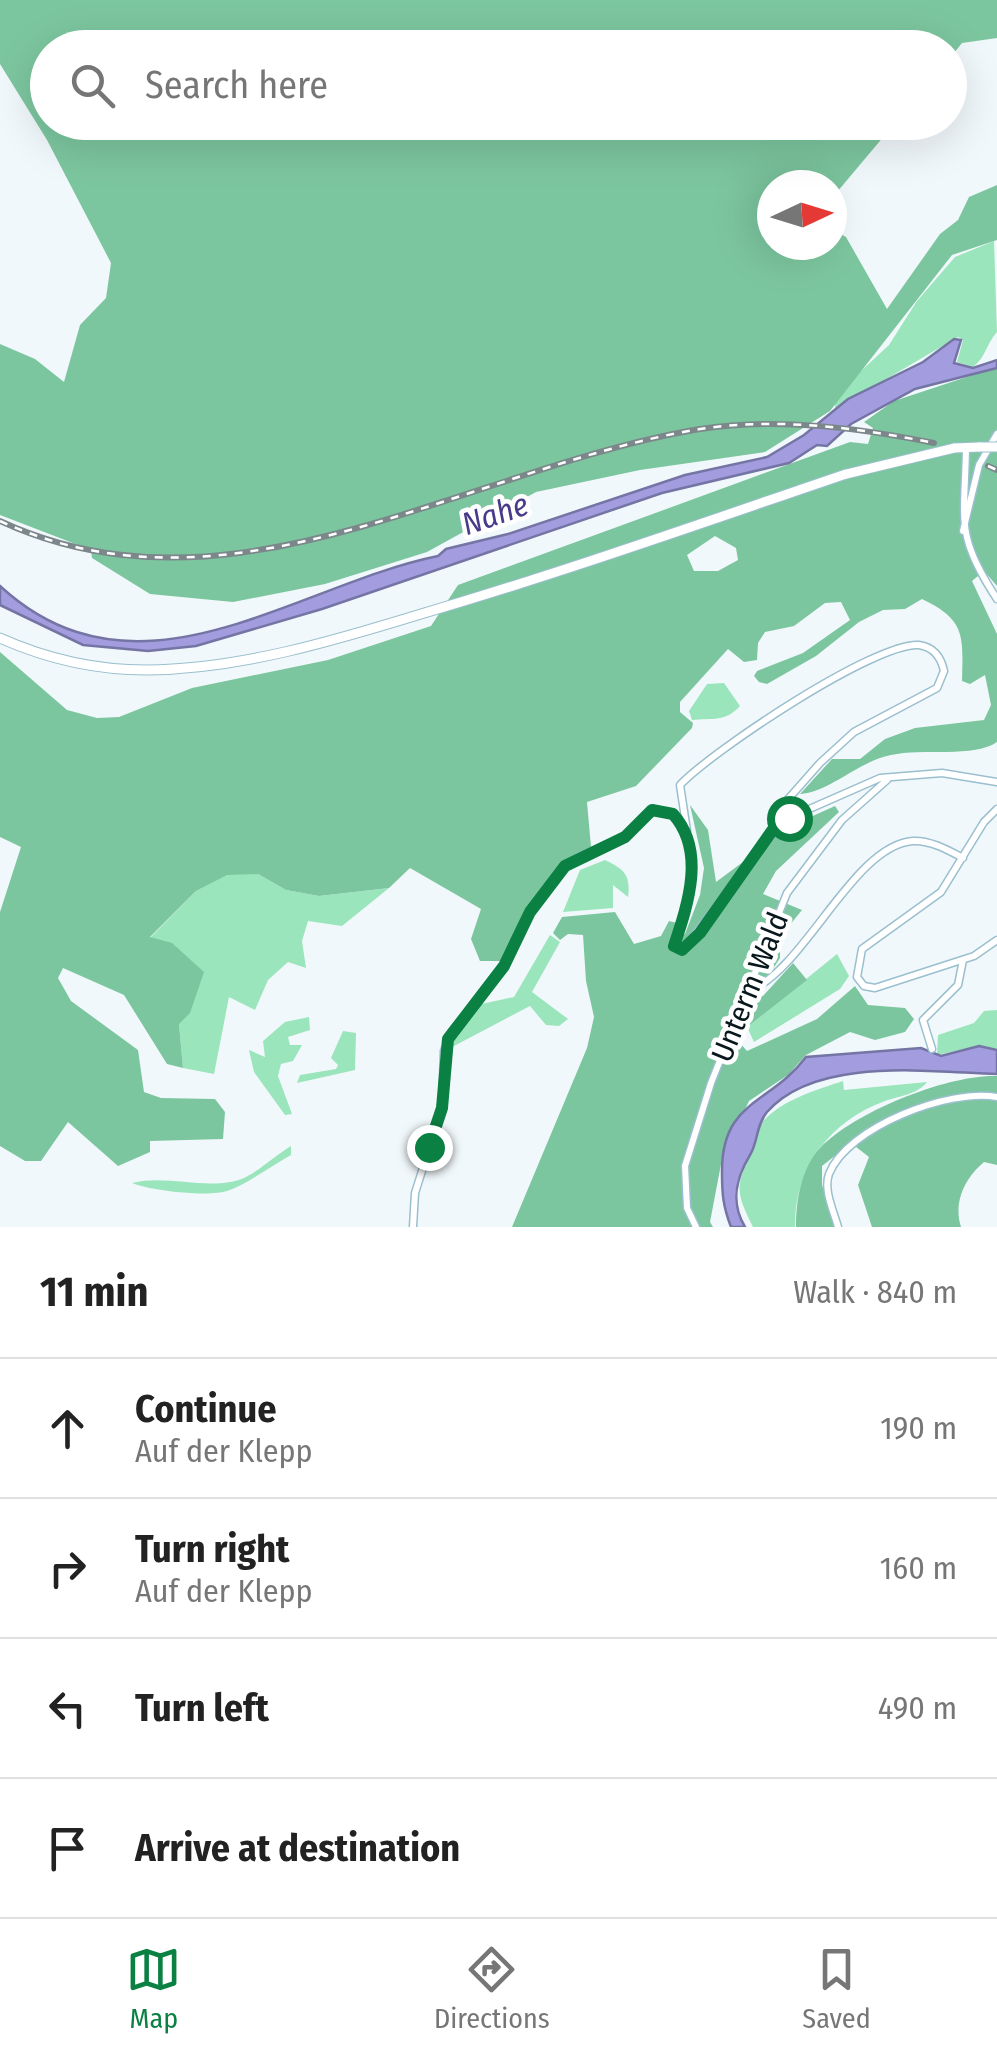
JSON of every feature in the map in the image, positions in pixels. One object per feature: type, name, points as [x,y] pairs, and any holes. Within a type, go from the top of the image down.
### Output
[{"type":"main road","points":[[0,638],[54,658],[107,668],[164,670],[231,662],[399,621],[881,462],[954,448],[997,448]]},
{"type":"street","points":[[963,532],[979,465],[997,434]]},
{"type":"street","points":[[966,447],[963,532],[970,557],[997,599]]},
{"type":"street","points":[[782,821],[779,813],[789,798],[843,741],[877,717],[938,688],[944,671],[936,654],[925,646],[910,646],[812,690],[727,745],[680,785],[692,867],[684,919],[674,946],[679,950],[692,942],[782,821],[858,784],[942,772],[997,782]]},
{"type":"street","name":"Unterm Wald","points":[[696,1227],[687,1208],[686,1166],[710,1084],[796,878],[856,804],[888,779]]},
{"type":"street","points":[[997,809],[984,822],[940,892],[867,943],[856,971],[864,986],[874,988],[963,960],[997,940]]},
{"type":"street","points":[[413,1227],[415,1193],[442,1108],[444,1051],[452,1032],[504,966],[530,912],[560,870],[578,857],[625,837],[652,810],[673,814],[687,833]]},
{"type":"street","points":[[750,990],[775,975],[888,849],[922,841],[963,858]]},
{"type":"street","points":[[932,1049],[923,1020],[954,990],[963,960]]},
{"type":"street","points":[[838,1227],[828,1186],[830,1173],[866,1134],[927,1106],[997,1097]]},
{"type":"green space","points":[[0,0],[997,0],[997,38],[967,42],[967,30],[30,30],[30,113],[0,64]]},
{"type":"green space","points":[[47,140],[881,140],[847,180],[847,170],[757,170],[757,260],[847,260],[847,239],[887,309],[940,234],[958,220],[969,197],[997,185],[997,240],[952,255],[830,411],[765,452],[640,470],[536,492],[427,552],[325,584],[233,602],[150,594],[92,558],[91,550],[0,515],[0,344],[35,359],[64,382],[80,325],[106,298],[111,263]]},
{"type":"green space","points":[[994,241],[997,332],[977,363],[973,367],[957,362],[963,340],[958,337],[835,409],[835,395],[889,345],[917,301],[955,257]]},
{"type":"green space","points":[[997,367],[997,586],[984,571],[972,581],[997,634],[997,742],[976,750],[879,758],[822,788],[800,794],[832,759],[860,759],[885,739],[915,728],[984,720],[991,705],[985,675],[970,684],[962,681],[961,641],[954,622],[922,599],[905,609],[883,610],[859,622],[816,656],[767,684],[759,682],[754,676],[757,671],[803,653],[850,620],[841,602],[825,603],[794,626],[765,632],[758,643],[757,660],[744,662],[728,649],[680,702],[680,712],[693,723],[692,728],[636,786],[587,802],[591,847],[575,856],[549,881],[529,911],[505,961],[480,961],[471,939],[481,909],[410,868],[389,888],[319,896],[286,890],[258,874],[227,875],[196,891],[150,937],[172,943],[204,972],[190,1013],[179,1024],[183,1068],[167,1064],[124,995],[63,968],[58,978],[71,1001],[138,1050],[144,1092],[161,1098],[215,1099],[225,1112],[223,1139],[150,1141],[150,1152],[118,1166],[68,1122],[41,1161],[25,1161],[0,1146],[0,912],[21,847],[0,837],[0,652],[67,710],[97,718],[119,717],[192,688],[328,660],[431,626],[458,585],[850,442],[868,444],[873,428],[864,422],[894,401]],"holes":[[[715,536],[736,548],[738,560],[718,571],[694,571],[687,555]]]},
{"type":"green space","points":[[724,683],[740,706],[724,717],[692,720],[689,711],[707,684]]},
{"type":"green space","points":[[690,805],[708,830],[716,882],[747,859],[769,830],[777,832],[835,806],[839,812],[776,871],[763,894],[802,910],[780,937],[780,958],[767,978],[757,978],[751,999],[763,996],[793,963],[807,980],[747,1027],[740,1043],[747,1051],[817,1019],[855,986],[868,1005],[905,1008],[914,1019],[905,1032],[875,1040],[850,1032],[806,1055],[788,1075],[749,1101],[722,1159],[710,1222],[713,1227],[512,1227],[587,1048],[594,1017],[586,981],[583,935],[568,934],[560,940],[553,933],[562,917],[615,912],[634,944],[661,936],[669,921],[677,923],[676,937],[685,934],[700,895],[704,868]]},
{"type":"green space","points":[[605,860],[625,874],[628,897],[613,885],[613,908],[563,912],[580,870]]},
{"type":"green space","points":[[228,874],[258,874],[286,890],[319,896],[389,888],[342,926],[308,921],[302,941],[306,968],[288,962],[268,980],[255,1010],[229,997],[214,1074],[183,1068],[179,1024],[150,938],[196,891]]},
{"type":"green space","points":[[550,935],[560,942],[532,992],[568,1019],[559,1026],[546,1025],[530,1006],[454,1046],[448,1044],[477,1005],[514,997]]},
{"type":"green space","points":[[837,954],[849,976],[840,989],[754,1042],[747,1027]]},
{"type":"green space","points":[[997,1010],[997,1050],[979,1046],[937,1055],[938,1035],[974,1023],[984,1011]]},
{"type":"green space","points":[[309,1017],[310,1030],[288,1037],[290,1045],[302,1045],[293,1061],[281,1064],[278,1076],[292,1114],[285,1115],[254,1072],[249,1050],[265,1057],[263,1041],[285,1022]]},
{"type":"green space","points":[[343,1031],[356,1033],[355,1070],[297,1083],[300,1075],[336,1069],[338,1065],[331,1058]]},
{"type":"green space","points":[[997,1076],[997,1165],[984,1162],[966,1183],[960,1200],[961,1227],[872,1227],[858,1185],[869,1157],[851,1143],[822,1166],[822,1185],[836,1227],[796,1227],[804,1174],[814,1155],[836,1134],[879,1109],[929,1088]]},
{"type":"green space","points":[[843,1081],[844,1090],[927,1082],[914,1092],[865,1110],[832,1134],[819,1149],[801,1185],[795,1227],[753,1227],[741,1198],[740,1183],[760,1125],[787,1103]]},
{"type":"green space","points":[[291,1146],[291,1155],[227,1191],[180,1192],[132,1183],[231,1182],[250,1175]]},
{"type":"shaded area","points":[[954,339],[961,340],[954,363],[973,368],[997,360],[997,368],[915,389],[851,424],[827,446],[817,445],[789,463],[662,493],[322,609],[196,646],[148,651],[83,645],[0,605],[0,586],[53,622],[107,639],[162,640],[217,630],[438,556],[446,549],[508,534],[685,475],[767,457],[804,435],[848,399],[923,362]]},
{"type":"shaded area","points":[[979,1046],[997,1050],[997,1074],[875,1071],[814,1082],[788,1094],[761,1122],[737,1190],[737,1208],[745,1227],[731,1227],[722,1180],[724,1149],[730,1131],[750,1106],[806,1057],[921,1048],[941,1056]]},
{"type":"railway","points":[[0,521],[88,550],[175,558],[263,549],[351,530],[613,448],[700,429],[758,424],[818,426],[934,443]]},
{"type":"railway","points":[[988,466],[997,470]]},
{"type":"route","points":[[429,1147],[442,1108],[448,1039],[510,957],[530,912],[560,870],[578,857],[625,837],[652,810],[667,810],[687,833],[692,851],[684,919],[674,946],[682,950],[700,933],[774,828],[789,818]]},
{"type":"water label","name":"Nahe","points":[[495,514]]}]
